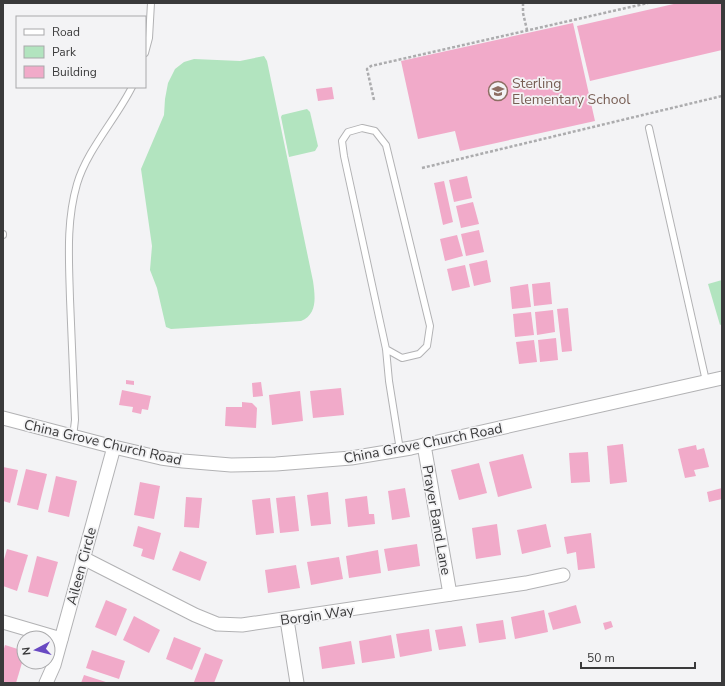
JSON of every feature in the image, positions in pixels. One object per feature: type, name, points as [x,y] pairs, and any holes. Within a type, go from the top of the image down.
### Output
[{"type":"street","name":"China Grove Church Road","points":[[3,418],[114,447],[183,461],[231,465],[276,464],[344,459],[400,450],[722,378]]},
{"type":"street","name":"Prayer Band Lane","points":[[424,445],[450,594]]},
{"type":"street","name":"Aileen Circle","points":[[46,683],[54,665],[114,447]]},
{"type":"street","name":"Borgin Way","points":[[83,558],[195,615],[217,624],[242,625],[287,620],[526,583],[563,575]]},
{"type":"street","points":[[287,620],[298,683]]},
{"type":"street","points":[[3,622],[61,639]]},
{"type":"lane","points":[[146,49],[149,38],[151,3]]},
{"type":"lane","points":[[73,437],[74,406],[68,243],[70,212],[77,183],[89,157],[132,88]]},
{"type":"lane","points":[[386,349],[402,358],[419,354],[427,346],[430,326],[386,145],[376,130],[362,128],[348,132],[342,141],[386,349],[389,381],[400,450]]},
{"type":"lane","points":[[649,128],[706,381]]},
{"type":"path","points":[[523,3],[523,13],[527,30]]},
{"type":"path","points":[[374,100],[367,69],[371,66],[648,3]]},
{"type":"path","points":[[422,168],[722,96]]},
{"type":"green space","points":[[264,56],[267,61],[313,281],[315,298],[313,309],[306,318],[301,321],[171,329],[166,327],[157,288],[150,270],[152,246],[141,169],[164,115],[168,83],[175,69],[184,62],[194,59],[240,61]]},
{"type":"green space","points":[[307,109],[310,112],[318,146],[315,151],[289,157],[281,117],[282,115]]},
{"type":"green space","points":[[722,280],[722,324],[720,325],[708,284]]},
{"type":"building","points":[[678,3],[722,3],[722,50],[590,81],[577,26]]},
{"type":"building","name":"Sterling Elementary School","points":[[573,23],[595,121],[460,151],[455,131],[418,139],[401,61]]},
{"type":"building","points":[[332,87],[334,99],[318,101],[316,89]]},
{"type":"building","points":[[467,176],[472,198],[454,202],[449,180]]},
{"type":"building","points":[[444,181],[453,222],[443,225],[434,183]]},
{"type":"building","points":[[473,202],[479,224],[461,228],[456,206]]},
{"type":"building","points":[[479,230],[484,252],[466,256],[461,234]]},
{"type":"building","points":[[457,235],[463,256],[445,261],[440,239]]},
{"type":"building","points":[[487,260],[491,282],[474,286],[469,264]]},
{"type":"building","points":[[465,265],[470,287],[452,291],[447,269]]},
{"type":"building","points":[[550,282],[552,304],[534,306],[532,284]]},
{"type":"building","points":[[528,284],[531,307],[512,309],[510,287]]},
{"type":"building","points":[[568,308],[572,351],[562,352],[557,309]]},
{"type":"building","points":[[553,310],[555,332],[537,335],[535,312]]},
{"type":"building","points":[[531,312],[534,335],[515,337],[513,314]]},
{"type":"building","points":[[556,338],[558,360],[540,362],[538,340]]},
{"type":"building","points":[[534,340],[537,362],[519,364],[516,342]]},
{"type":"building","points":[[126,380],[134,381],[134,385],[126,384]]},
{"type":"building","points":[[261,382],[263,396],[253,397],[252,383]]},
{"type":"building","points":[[341,388],[344,415],[313,418],[310,391]]},
{"type":"building","points":[[122,390],[151,396],[148,410],[142,409],[141,414],[132,412],[133,407],[119,405]]},
{"type":"building","points":[[300,391],[303,421],[272,425],[269,395]]},
{"type":"building","points":[[242,402],[252,403],[257,408],[256,428],[225,426],[226,407],[242,407]]},
{"type":"building","points":[[623,444],[627,482],[610,484],[607,446]]},
{"type":"building","points":[[696,445],[697,450],[704,448],[709,467],[694,470],[696,476],[685,478],[678,449]]},
{"type":"building","points":[[588,452],[590,482],[571,483],[569,453]]},
{"type":"building","points":[[523,454],[532,488],[498,497],[489,462]]},
{"type":"building","points":[[479,463],[487,493],[459,500],[451,470]]},
{"type":"building","points":[[3,467],[18,470],[10,503],[3,501]]},
{"type":"building","points":[[26,469],[47,474],[38,510],[17,505]]},
{"type":"building","points":[[56,476],[77,481],[69,517],[48,512]]},
{"type":"building","points":[[140,482],[160,486],[154,519],[134,515]]},
{"type":"building","points":[[405,488],[410,517],[392,520],[388,491]]},
{"type":"building","points":[[722,488],[722,499],[709,502],[707,492]]},
{"type":"building","points":[[328,492],[331,524],[311,526],[307,495]]},
{"type":"building","points":[[295,496],[299,531],[280,533],[276,498]]},
{"type":"building","points":[[367,496],[369,514],[374,514],[375,524],[348,527],[345,499]]},
{"type":"building","points":[[186,497],[202,498],[199,528],[184,527]]},
{"type":"building","points":[[270,498],[274,533],[256,535],[252,500]]},
{"type":"building","points":[[497,524],[501,555],[476,559],[472,528]]},
{"type":"building","points":[[546,524],[551,547],[522,554],[517,530]]},
{"type":"building","points":[[138,526],[161,533],[154,560],[141,556],[143,549],[133,546]]},
{"type":"building","points":[[591,533],[595,568],[578,570],[576,552],[567,554],[564,537]]},
{"type":"building","points":[[417,544],[420,566],[388,571],[384,549]]},
{"type":"building","points":[[7,549],[28,555],[17,591],[3,586],[3,563]]},
{"type":"building","points":[[378,550],[381,573],[349,578],[346,556]]},
{"type":"building","points":[[180,551],[207,562],[200,581],[172,570]]},
{"type":"building","points":[[37,556],[58,562],[48,597],[28,592]]},
{"type":"building","points":[[339,557],[343,579],[311,585],[307,562]]},
{"type":"building","points":[[296,565],[300,588],[268,593],[265,570]]},
{"type":"building","points":[[106,600],[127,609],[116,636],[95,627]]},
{"type":"building","points":[[576,605],[581,623],[553,630],[548,613]]},
{"type":"building","points":[[544,610],[548,632],[515,639],[511,617]]},
{"type":"building","points":[[134,616],[160,630],[149,653],[123,640]]},
{"type":"building","points":[[503,620],[506,639],[479,643],[476,624]]},
{"type":"building","points":[[611,621],[613,627],[605,630],[603,623]]},
{"type":"building","points":[[462,626],[466,646],[439,650],[435,630]]},
{"type":"building","points":[[429,629],[432,651],[400,657],[396,634]]},
{"type":"building","points":[[391,635],[395,658],[362,663],[359,641]]},
{"type":"building","points":[[174,637],[201,648],[192,670],[166,659]]},
{"type":"building","points":[[351,641],[355,664],[322,669],[319,647]]},
{"type":"building","points":[[5,645],[16,648],[16,670],[20,670],[16,683],[3,683],[3,652]]},
{"type":"building","points":[[92,650],[125,661],[119,679],[86,668]]},
{"type":"building","points":[[205,653],[223,660],[214,683],[194,682]]},
{"type":"building","points":[[84,675],[109,683],[81,683]]},
{"type":"place","name":"Sterling Elementary School","points":[[498,91]]}]
